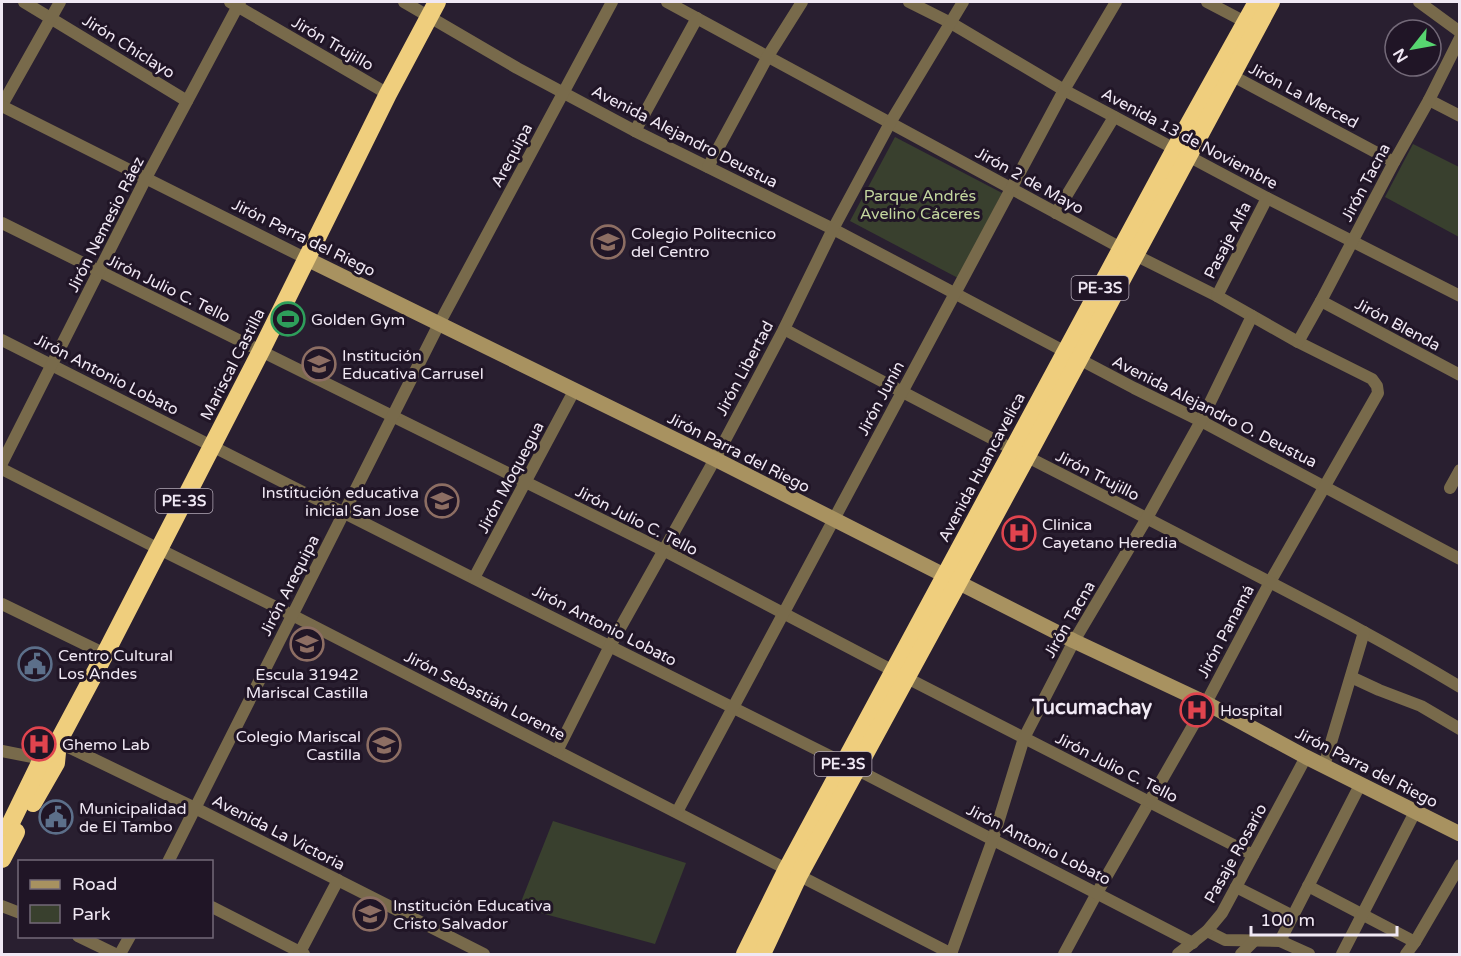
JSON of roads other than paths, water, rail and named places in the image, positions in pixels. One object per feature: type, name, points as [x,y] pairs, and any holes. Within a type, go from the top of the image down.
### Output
[{"type":"highway","name":"Avenida Huancavelica","points":[[1181,152],[1231,75],[1251,25],[1257,2]]},
{"type":"highway","name":"Avenida Huancavelica","points":[[745,954],[793,872],[1251,25],[1271,2]]},
{"type":"highway","name":"Mariscal Castilla","points":[[2,859],[58,742],[261,351],[388,94],[433,9]]},
{"type":"highway","name":"Mariscal Castilla","points":[[3,837],[49,761]]},
{"type":"highway","name":"Avenida Huancavelica","points":[[762,954],[793,872]]},
{"type":"street","name":"Jirón Chiclayo","points":[[24,2],[187,101]]},
{"type":"street","points":[[2,105],[60,2]]},
{"type":"street","name":"Avenida Alejandro Deustua","points":[[404,2],[433,9],[518,68],[563,93],[955,293]]},
{"type":"street","name":"Arequipa","points":[[439,324],[612,2]]},
{"type":"street","name":"Jirón 2 de Mayo","points":[[667,2],[1127,252],[1217,296],[1298,342],[1372,379],[1377,386]]},
{"type":"street","points":[[708,167],[768,56],[802,2]]},
{"type":"street","name":"Avenida 13 de Noviembre","points":[[909,2],[951,23],[1114,117],[1460,296]]},
{"type":"street","name":"Jirón Libertad","points":[[557,751],[610,646],[715,459],[784,329],[832,229],[891,123],[963,2]]},
{"type":"street","name":"Jirón Junín","points":[[677,812],[1064,90],[1116,2]]},
{"type":"street","points":[[1207,2],[1251,25]]},
{"type":"street","points":[[1419,2],[1460,32]]},
{"type":"street","name":"Jirón Trujillo","points":[[236,3],[388,94]]},
{"type":"street","name":"Jirón Nemesio Ráez","points":[[2,463],[236,3]]},
{"type":"street","points":[[635,131],[697,18]]},
{"type":"street","name":"Jirón Tacna","points":[[1298,342],[1460,38]]},
{"type":"street","name":"Jirón La Merced","points":[[1231,75],[1394,162]]},
{"type":"street","points":[[1429,100],[1460,116]]},
{"type":"street","name":"Jirón Parra del Riego","points":[[2,105],[307,259],[715,459],[1074,641],[1206,703],[1306,757],[1460,834]]},
{"type":"street","points":[[1056,213],[1114,117]]},
{"type":"street","name":"Pasaje Alfa","points":[[1217,296],[1267,198]]},
{"type":"street","name":"Jirón Julio C. Tello","points":[[2,223],[663,550],[900,675],[1253,855]]},
{"type":"street","name":"Avenida Alejandro O. Deustua","points":[[955,293],[1460,559]]},
{"type":"street","name":"Jirón Blenda","points":[[1321,301],[1460,375]]},
{"type":"street","name":"Jirón Tacna","points":[[952,954],[993,839],[1024,738],[1074,641],[1201,421],[1252,316]]},
{"type":"street","name":"Jirón Arequipa","points":[[169,860],[439,324]]},
{"type":"street","name":"Jirón Trujillo","points":[[784,329],[902,393],[1408,655],[1460,687]]},
{"type":"street","name":"Jirón Antonio Lobato","points":[[2,340],[850,766],[1193,943]]},
{"type":"street","name":"Jirón Panamá","points":[[1064,954],[1206,703],[1270,582],[1378,393],[1377,386]]},
{"type":"street","name":"Jirón Moquegua","points":[[474,578],[574,391]]},
{"type":"street","name":"Jirón Sebastián Lorente","points":[[2,469],[292,615],[952,954]]},
{"type":"street","points":[[1450,488],[1460,470]]},
{"type":"street","points":[[2,604],[105,654]]},
{"type":"street","points":[[1324,766],[1364,632]]},
{"type":"street","points":[[1351,677],[1421,706],[1460,729]]},
{"type":"street","name":"Avenida La Victoria","points":[[58,742],[338,880],[477,953]]},
{"type":"street","points":[[2,751],[49,761]]},
{"type":"street","name":"Pasaje Rosario","points":[[1178,954],[1207,931],[1222,913],[1306,757]]},
{"type":"street","points":[[1280,941],[1360,784]]},
{"type":"street","points":[[1342,954],[1415,812]]},
{"type":"street","points":[[1406,954],[1460,865]]},
{"type":"street","points":[[213,908],[302,954],[338,880]]},
{"type":"street","points":[[1308,886],[1415,942]]},
{"type":"street","points":[[1236,887],[1293,916]]},
{"type":"street","points":[[2,906],[18,912]]},
{"type":"street","points":[[1207,931],[1225,940],[1280,941],[1310,954]]},
{"type":"street","points":[[82,938],[115,954]]},
{"type":"street","points":[[120,954],[129,938]]},
{"type":"street","points":[[1241,954],[1255,940]]},
{"type":"place","name":"Colegio Politecnico del Centro","points":[[608,242]]},
{"type":"place","name":"Golden Gym","points":[[288,319]]},
{"type":"place","name":"Institución Educativa Carrusel","points":[[319,364]]},
{"type":"place","name":"Institución educativa inicial San Jose","points":[[442,501]]},
{"type":"place","name":"Clinica Cayetano Heredia","points":[[1019,533]]},
{"type":"place","name":"Escula 31942 Mariscal Castilla","points":[[307,644]]},
{"type":"place","name":"Centro Cultural Los Andes","points":[[35,664]]},
{"type":"place","name":"Hospital","points":[[1197,710]]},
{"type":"place","name":"Ghemo Lab","points":[[39,744]]},
{"type":"place","name":"Colegio Mariscal Castilla","points":[[384,745]]},
{"type":"place","name":"Municipalidad de El Tambo","points":[[56,817]]},
{"type":"place","name":"Institución Educativa Cristo Salvador","points":[[370,914]]},
{"type":"district","name":"Tucumachay","points":[[1092,707]]},
{"type":"park label","name":"Parque Andrés Avelino Cáceres","points":[[920,204]]}]
